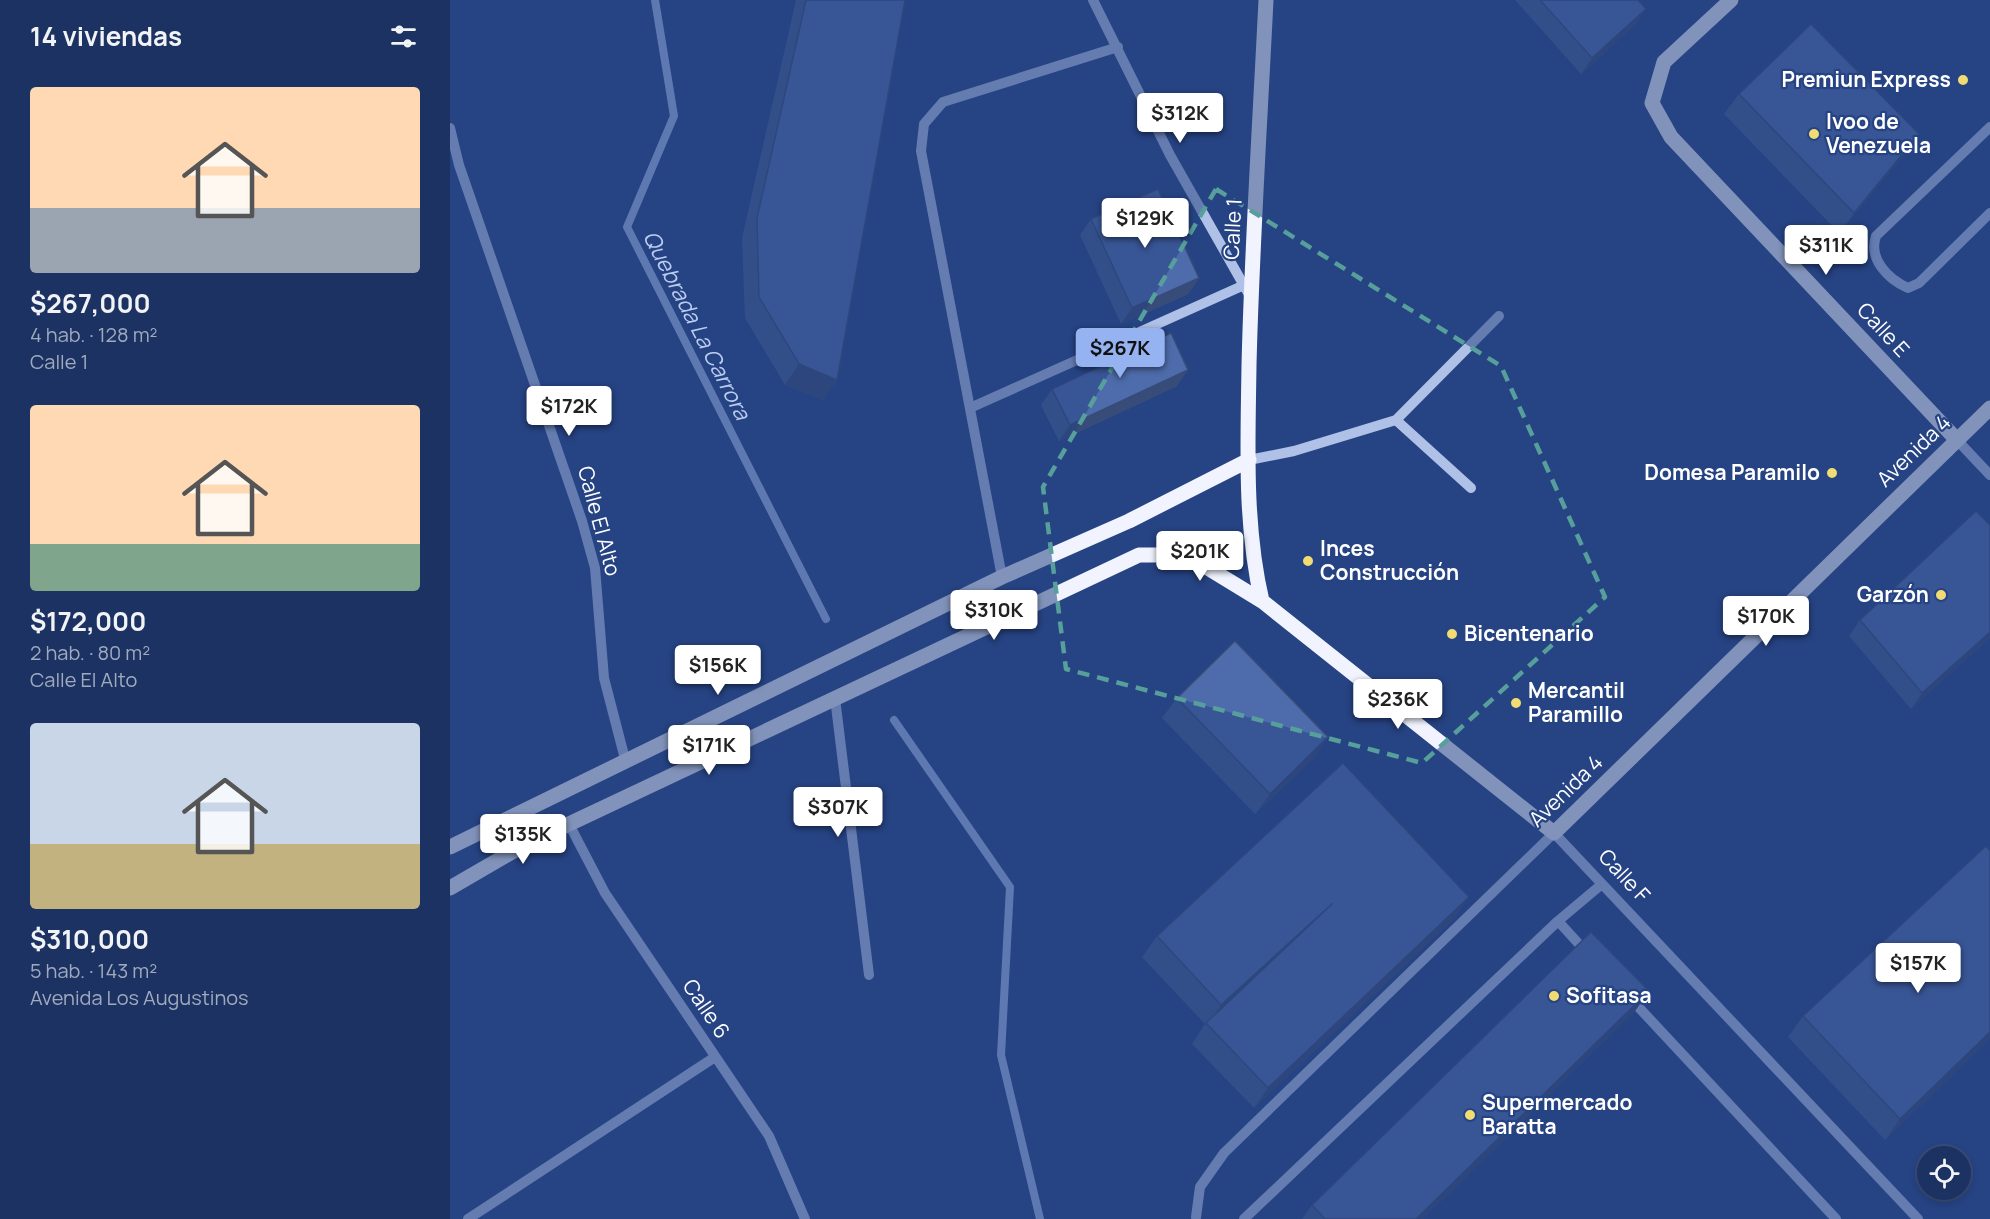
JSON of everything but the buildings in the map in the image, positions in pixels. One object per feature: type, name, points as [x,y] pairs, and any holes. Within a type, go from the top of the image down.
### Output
[{"type":"main road","name":"Calle 1","points":[[1262,601],[1254,568],[1248,460],[1246,292],[1266,0]]},
{"type":"main road","name":"Calle E","points":[[1731,0],[1664,63],[1652,103],[1671,136],[1956,439]]},
{"type":"main road","name":"Avenida 4","points":[[1554,833],[1990,408]]},
{"type":"main road","points":[[450,847],[625,759],[1002,578],[1129,520],[1248,460]]},
{"type":"main road","name":"Calle F","points":[[454,881],[569,824],[1139,555],[1176,555],[1208,568],[1262,601],[1554,833]]},
{"type":"street","points":[[970,408],[1246,292],[1170,155],[1093,0]]},
{"type":"street","points":[[1002,578],[921,151],[924,124],[943,102],[1118,47]]},
{"type":"street","points":[[1990,127],[1876,236],[1872,248],[1875,259],[1898,284],[1908,288],[1919,283],[1990,213]]},
{"type":"street","name":"Calle El Alto","points":[[450,128],[459,165],[596,568],[604,678],[625,759]]},
{"type":"street","points":[[1248,460],[1294,452],[1396,420],[1499,316]]},
{"type":"street","points":[[1396,420],[1470,488]]},
{"type":"street","name":"Calle E","points":[[1956,439],[1990,475]]},
{"type":"street","points":[[835,698],[869,975]]},
{"type":"street","name":"Calle 6","points":[[569,824],[605,893],[769,1136],[805,1219]]},
{"type":"street","name":"Calle F","points":[[1554,833],[1918,1219]]},
{"type":"street","name":"Avenida 4","points":[[1196,1218],[1200,1187],[1224,1153],[1554,833]]},
{"type":"street","points":[[1249,1217],[1558,921],[1602,884]]},
{"type":"street","points":[[1558,921],[1599,965]]},
{"type":"street","points":[[1623,992],[1836,1219]]},
{"type":"street","points":[[468,1219],[715,1057]]},
{"type":"highlighted area","points":[[1216,189],[1501,366],[1605,597],[1422,763],[1066,669],[1043,487]]},
{"type":"waterway","name":"Quebrada La Carrora","points":[[655,0],[674,116],[627,227],[826,619]]},
{"type":"waterway","name":"Quebrada La Carrora","points":[[894,720],[1010,887],[1001,1055],[1040,1219]]},
{"type":"place","name":"Premiun Express","points":[[1963,80]]},
{"type":"place","name":"Ivoo de Venezuela","points":[[1814,134]]},
{"type":"place","name":"Domesa Paramilo","points":[[1832,473]]},
{"type":"place","name":"Inces Construcción","points":[[1308,561]]},
{"type":"place","name":"Garzón","points":[[1941,595]]},
{"type":"place","name":"Bicentenario","points":[[1452,634]]},
{"type":"place","name":"Mercantil Paramillo","points":[[1516,703]]},
{"type":"place","name":"Sofitasa","points":[[1554,996]]},
{"type":"place","name":"Supermercado Baratta","points":[[1470,1115]]}]
